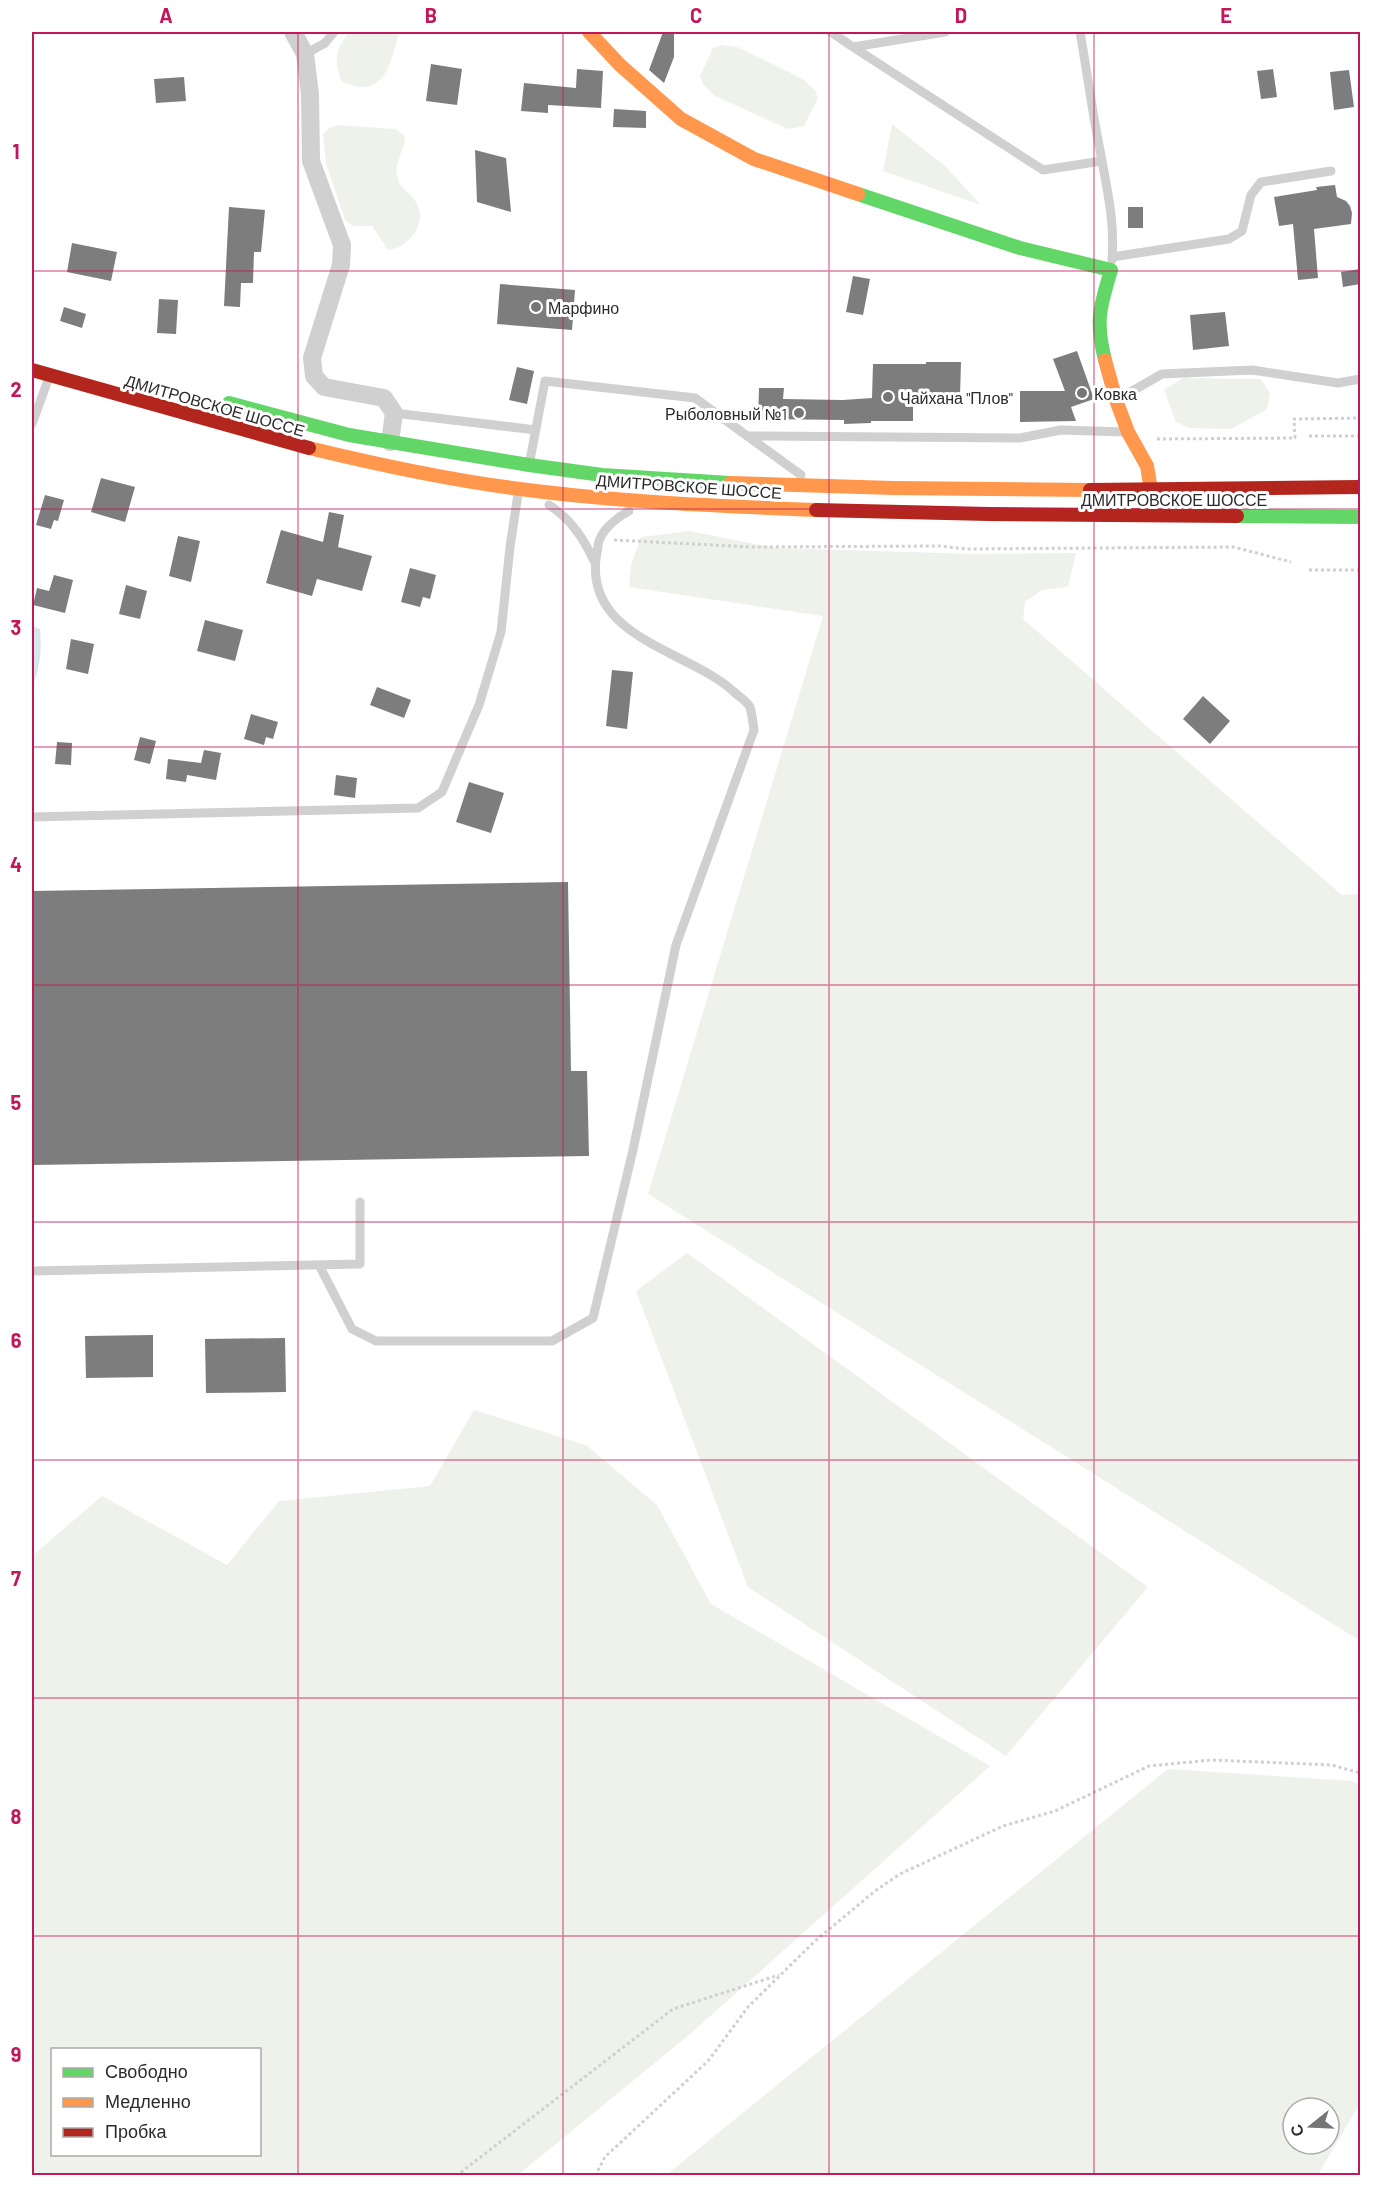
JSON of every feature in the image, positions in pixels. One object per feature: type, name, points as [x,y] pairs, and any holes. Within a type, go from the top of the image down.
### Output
[{"type":"main road","points":[[589,32],[620,65],[681,119],[754,159],[1020,248],[1112,263],[1099,312],[1100,340],[1116,400],[1130,436],[1147,466],[1151,490]]},
{"type":"main road","name":"ДМИТРОВСКОЕ ШОССЕ","points":[[32,370],[195,418],[343,457],[482,484],[522,489],[651,501],[889,514],[1360,517]]},
{"type":"main road","name":"ДМИТРОВСКОЕ ШОССЕ","points":[[216,400],[349,435],[602,475],[893,488],[1151,490],[1360,487]]},
{"type":"street","points":[[293,32],[305,54],[310,95],[311,161],[342,245],[341,265],[312,358],[314,376],[324,387],[384,398],[394,413],[390,442]]},
{"type":"lane","points":[[305,54],[325,43],[334,32]]},
{"type":"lane","points":[[831,32],[1043,170],[1102,161]]},
{"type":"lane","points":[[853,47],[945,32]]},
{"type":"lane","points":[[1080,32],[1113,221],[1112,263],[1229,239],[1242,231],[1251,195],[1261,182],[1331,171]]},
{"type":"lane","points":[[1116,400],[1162,374],[1252,370],[1338,383],[1360,379]]},
{"type":"lane","points":[[32,424],[50,375]]},
{"type":"lane","points":[[529,465],[545,381],[695,398],[815,485]]},
{"type":"lane","points":[[394,413],[536,430]]},
{"type":"lane","points":[[747,436],[1020,438],[1061,430],[1130,436]]},
{"type":"lane","points":[[32,817],[418,808],[442,792],[479,705],[501,632],[510,547],[522,489],[553,507],[569,521],[584,539],[595,563]]},
{"type":"lane","points":[[319,1265],[352,1329],[376,1341],[552,1341],[593,1318],[633,1150],[676,945],[754,730],[749,705],[723,682],[647,641],[612,616],[603,602],[596,584],[595,563],[600,539],[626,512],[651,501]]},
{"type":"lane","points":[[32,1270],[360,1264],[360,1202]]},
{"type":"path","points":[[1130,436],[1294,438],[1294,419],[1360,418]]},
{"type":"path","points":[[1309,436],[1360,436]]},
{"type":"path","points":[[600,539],[752,547],[939,546],[966,549],[1234,547],[1291,562]]},
{"type":"path","points":[[1309,570],[1360,570]]},
{"type":"path","points":[[595,2175],[605,2157],[708,2061],[748,2007],[823,1934],[875,1891],[900,1874],[1003,1826],[1055,1811],[1149,1766],[1212,1760],[1332,1765],[1360,1773]]},
{"type":"path","points":[[456,2175],[673,2009],[781,1975]]},
{"type":"shaded area","points":[[349,32],[400,32],[388,68],[377,82],[369,86],[359,87],[341,81],[337,55]]},
{"type":"shaded area","points":[[721,45],[737,47],[803,79],[815,90],[818,98],[804,126],[788,129],[715,96],[703,84],[700,76],[713,48]]},
{"type":"shaded area","points":[[892,124],[946,167],[981,205],[883,171]]},
{"type":"shaded area","points":[[338,125],[395,129],[405,136],[396,171],[398,180],[418,206],[420,215],[416,231],[404,244],[388,250],[372,226],[353,226],[345,220],[326,163],[323,134],[329,128]]},
{"type":"shaded area","points":[[1183,378],[1261,379],[1270,393],[1267,409],[1231,429],[1189,428],[1176,422],[1164,390]]},
{"type":"shaded area","points":[[689,531],[776,548],[975,554],[1076,553],[1068,587],[1042,590],[1025,602],[1023,619],[1342,895],[1360,894],[1360,1641],[648,1194],[823,616],[629,587],[631,565],[641,537]]},
{"type":"shaded area","points":[[32,626],[40,629],[41,644],[39,667],[32,688]]},
{"type":"shaded area","points":[[687,1253],[1148,1587],[1006,1756],[748,1587],[636,1291]]},
{"type":"shaded area","points":[[474,1410],[586,1445],[657,1505],[711,1604],[990,1766],[689,2035],[518,2175],[32,2175],[32,1556],[102,1496],[227,1565],[279,1501],[430,1486]]},
{"type":"shaded area","points":[[1168,1769],[1352,1781],[1360,1784],[1360,2103],[1341,2136],[1341,2096],[1281,2096],[1281,2156],[1329,2156],[1318,2175],[666,2175]]},
{"type":"building","points":[[663,32],[674,32],[674,57],[664,83],[649,70]]},
{"type":"building","points":[[431,64],[462,69],[457,105],[426,101]]},
{"type":"building","points":[[577,69],[603,71],[601,108],[548,105],[548,113],[521,111],[524,83],[576,88]]},
{"type":"building","points":[[1273,69],[1277,97],[1261,99],[1257,71]]},
{"type":"building","points":[[1349,70],[1354,107],[1334,110],[1330,72]]},
{"type":"building","points":[[184,77],[186,101],[156,103],[154,79]]},
{"type":"building","points":[[614,109],[646,111],[646,128],[613,127]]},
{"type":"building","points":[[475,150],[506,158],[511,212],[477,202]]},
{"type":"building","points":[[1335,185],[1337,197],[1346,201],[1350,206],[1351,224],[1314,229],[1318,278],[1298,280],[1293,224],[1279,226],[1274,197]]},
{"type":"building","points":[[229,207],[265,210],[261,252],[254,252],[253,283],[241,283],[240,307],[224,306]]},
{"type":"building","points":[[1128,207],[1143,207],[1143,228],[1128,228]]},
{"type":"building","points":[[72,243],[117,252],[111,281],[67,272]]},
{"type":"building","points":[[1360,269],[1360,284],[1343,287],[1341,272]]},
{"type":"building","points":[[853,276],[870,279],[863,315],[846,312]]},
{"type":"building","name":"Марфино","points":[[500,284],[575,290],[572,330],[497,324]]},
{"type":"building","points":[[159,299],[178,300],[176,334],[157,333]]},
{"type":"building","points":[[64,307],[86,314],[82,328],[60,321]]},
{"type":"building","points":[[1225,312],[1229,346],[1193,350],[1190,315]]},
{"type":"building","points":[[1077,351],[1094,399],[1071,407],[1076,421],[1020,422],[1020,391],[1065,391],[1053,359]]},
{"type":"building","points":[[926,362],[961,362],[960,396],[913,396],[913,421],[871,421],[871,423],[844,424],[844,420],[758,419],[759,388],[784,388],[783,399],[872,398],[873,364],[926,364]]},
{"type":"building","points":[[517,367],[534,371],[527,404],[509,400]]},
{"type":"building","points":[[101,478],[135,487],[125,522],[91,512]]},
{"type":"building","points":[[45,495],[64,500],[58,521],[54,520],[51,529],[36,525]]},
{"type":"building","points":[[329,512],[344,515],[338,547],[372,556],[362,591],[317,579],[312,596],[266,583],[281,530],[323,542]]},
{"type":"building","points":[[178,536],[200,541],[191,582],[169,576]]},
{"type":"building","points":[[410,568],[436,575],[430,599],[423,597],[420,607],[401,602]]},
{"type":"building","points":[[54,575],[73,580],[65,613],[33,605],[37,588],[49,591]]},
{"type":"building","points":[[126,585],[147,591],[140,619],[119,614]]},
{"type":"building","points":[[205,620],[243,630],[235,661],[197,651]]},
{"type":"building","points":[[71,639],[94,644],[88,674],[66,669]]},
{"type":"building","points":[[612,670],[633,672],[627,729],[606,726]]},
{"type":"building","points":[[377,687],[411,700],[404,718],[370,705]]},
{"type":"building","points":[[1203,696],[1230,721],[1210,744],[1183,719]]},
{"type":"building","points":[[251,714],[278,722],[273,739],[266,737],[264,745],[244,739]]},
{"type":"building","points":[[140,737],[156,741],[150,764],[134,760]]},
{"type":"building","points":[[57,742],[72,743],[71,765],[55,764]]},
{"type":"building","points":[[204,750],[221,753],[216,780],[187,775],[186,782],[166,779],[168,759],[201,763]]},
{"type":"building","points":[[336,775],[357,778],[355,798],[334,795]]},
{"type":"building","points":[[469,782],[504,793],[491,833],[456,822]]},
{"type":"building","points":[[568,882],[571,1071],[587,1071],[589,1156],[32,1165],[32,891]]},
{"type":"building","points":[[153,1335],[153,1377],[86,1378],[85,1336]]},
{"type":"building","points":[[285,1338],[286,1392],[206,1393],[205,1339]]},
{"type":"traffic: fast","points":[[858,194],[1020,248],[1111,270],[1100,314],[1100,335],[1105,360]]},
{"type":"traffic: fast","points":[[229,403],[349,435],[529,465],[602,475],[730,483]]},
{"type":"traffic: fast","points":[[1237,516],[1360,517]]},
{"type":"traffic: slow","points":[[589,32],[620,65],[681,119],[754,159],[858,194]]},
{"type":"traffic: slow","points":[[1105,360],[1128,432],[1147,466],[1151,490]]},
{"type":"traffic: slow","points":[[309,448],[414,472],[520,489],[631,500],[816,510]]},
{"type":"traffic: slow","points":[[730,483],[893,488],[1090,490]]},
{"type":"traffic: jam","points":[[32,370],[309,448]]},
{"type":"traffic: jam","points":[[1090,490],[1360,487]]},
{"type":"traffic: jam","points":[[816,510],[1237,516]]},
{"type":"place","name":"Марфино","points":[[536,307]]},
{"type":"place","name":"Ковка","points":[[1082,393]]},
{"type":"place","name":"Чайхана \"Плов\"","points":[[888,397]]},
{"type":"place","name":"Рыболовный №1","points":[[799,413]]}]
